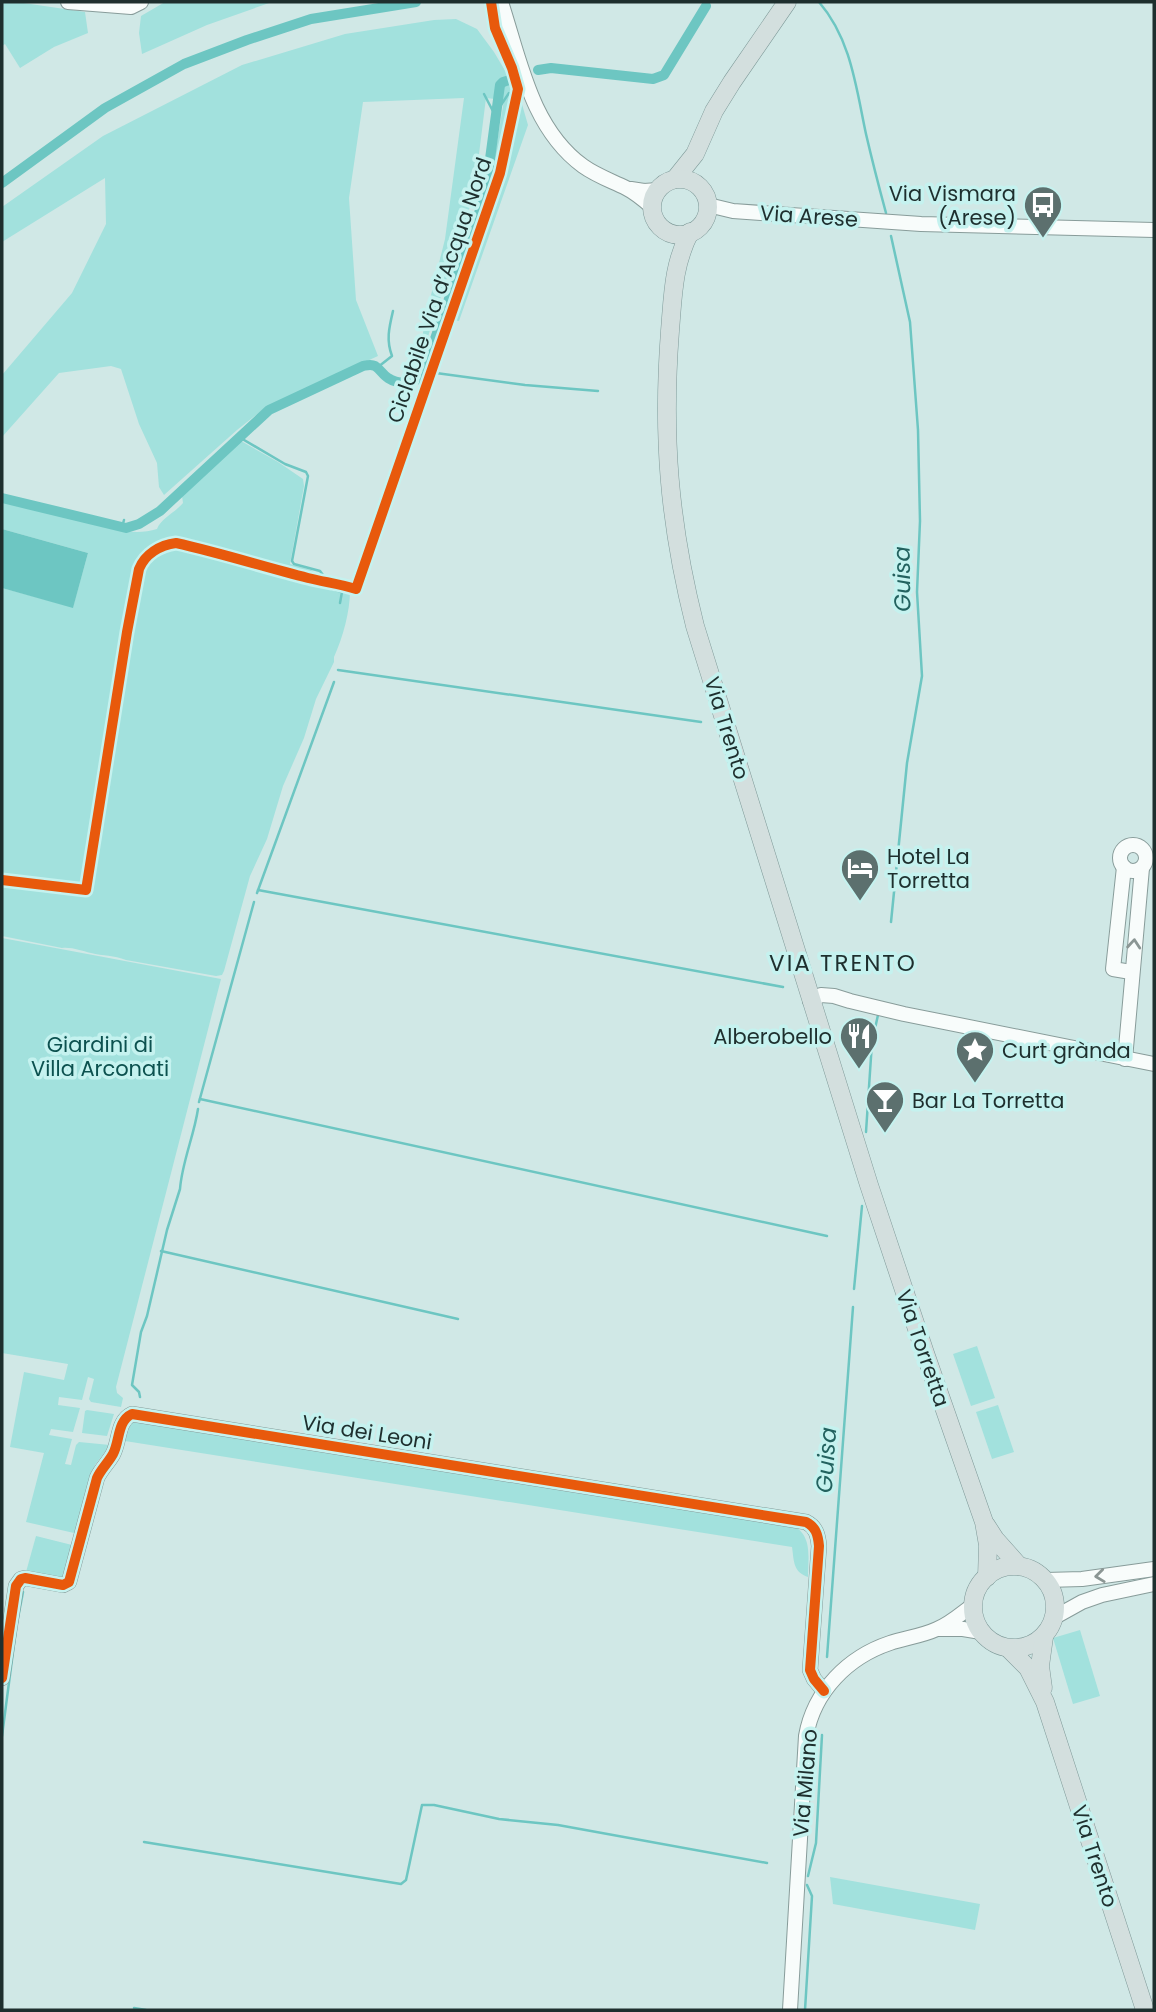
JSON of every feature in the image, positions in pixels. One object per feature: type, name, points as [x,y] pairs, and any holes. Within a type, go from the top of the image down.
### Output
[{"type":"main road","points":[[652,207],[658,190],[675,179],[695,154],[714,111],[788,2]]},
{"type":"main road","points":[[695,154],[695,184]]},
{"type":"main road","points":[[675,179],[688,180],[695,184],[706,197],[707,210]]},
{"type":"main road","name":"Via Trento","points":[[652,207],[658,223],[667,231],[675,270],[667,378],[666,447],[672,516],[682,571],[695,626],[865,1174]]},
{"type":"main road","name":"Via Trento","points":[[675,270],[690,232],[700,226],[707,210]]},
{"type":"main road","points":[[667,231],[678,234],[690,232]]},
{"type":"main road","name":"Via Torretta","points":[[865,1174],[984,1522],[988,1545],[987,1577]]},
{"type":"main road","name":"Via Torretta","points":[[984,1522],[1019,1566]]},
{"type":"main road","points":[[1019,1566],[1036,1572],[1046,1580],[1055,1597],[1055,1617],[1044,1637],[1038,1680],[1009,1649],[994,1643],[981,1632],[975,1619],[973,1605],[977,1590],[987,1577],[1002,1568],[1019,1566]]},
{"type":"main road","points":[[1009,1649],[1027,1647],[1044,1637]]},
{"type":"main road","name":"Via Trento","points":[[1038,1680],[1145,2010]]},
{"type":"street","points":[[74,3],[98,2]]},
{"type":"street","points":[[74,3],[116,7],[121,4],[131,7],[141,2]]},
{"type":"street","name":"Via Trento","points":[[501,2],[532,99],[547,128],[570,156],[585,168],[626,188],[652,207]]},
{"type":"street","name":"Via Trento","points":[[626,188],[658,190]]},
{"type":"street","name":"Via Arese","points":[[707,210],[921,224],[1154,230]]},
{"type":"street","points":[[1125,1059],[1131,972],[1147,862],[1141,848],[1136,846],[1124,849],[1120,856],[1124,867],[1113,969],[1131,972]]},
{"type":"street","points":[[1124,867],[1134,871],[1147,862]]},
{"type":"street","points":[[810,1001],[825,1004],[846,1000],[1154,1064]]},
{"type":"street","name":"Via dei Leoni","points":[[5,1642],[14,1592],[21,1579],[29,1577],[63,1586],[69,1582],[97,1478],[113,1453],[123,1421],[132,1414],[806,1522],[814,1528],[819,1546],[810,1670],[824,1691]]},
{"type":"street","points":[[1046,1580],[1154,1569]]},
{"type":"street","points":[[1055,1617],[1092,1598],[1154,1584]]},
{"type":"street","points":[[938,1629],[973,1605]]},
{"type":"street","points":[[938,1629],[981,1632]]},
{"type":"street","name":"Via Milano","points":[[790,2010],[806,1735],[812,1715],[824,1691],[843,1671],[866,1654],[938,1629]]},
{"type":"street","points":[[2,1678],[5,1642]]},
{"type":"green space","points":[[2,2],[85,12],[88,33],[54,47],[20,68],[5,44],[2,46]]},
{"type":"green space","points":[[165,2],[272,2],[207,25],[142,54],[139,33],[141,16]]},
{"type":"green space","points":[[456,19],[477,29],[494,52],[519,94],[528,125],[459,321],[446,319],[488,197],[504,100],[486,98],[474,194],[424,349],[420,348],[445,239],[464,98],[363,102],[349,198],[356,300],[378,356],[266,407],[164,495],[159,487],[157,463],[139,424],[121,369],[111,366],[59,373],[2,437],[2,375],[72,293],[106,224],[105,178],[2,242],[2,207],[103,136],[242,65],[345,34]]},
{"type":"green space","points":[[241,441],[303,479],[290,564],[311,570],[319,583],[350,590],[350,598],[334,662],[316,699],[304,738],[283,786],[267,839],[250,876],[224,971],[222,975],[216,976],[2,936],[2,588],[73,607],[88,553],[2,529],[2,501],[119,530],[142,532],[157,529],[183,503],[183,493]]},
{"type":"green space","name":"Giardini di Villa Arconati","points":[[2,938],[221,979],[116,1387],[117,1393],[123,1398],[121,1407],[91,1402],[89,1399],[94,1379],[88,1377],[82,1400],[59,1397],[58,1405],[80,1408],[73,1432],[51,1429],[49,1435],[72,1439],[65,1464],[71,1465],[79,1442],[110,1445],[95,1465],[78,1530],[74,1533],[26,1522],[44,1453],[10,1447],[24,1372],[64,1380],[68,1364],[2,1353]]},
{"type":"green space","points":[[977,1346],[995,1398],[971,1406],[953,1354]]},
{"type":"green space","points":[[998,1405],[1014,1452],[992,1459],[976,1412]]},
{"type":"green space","points":[[87,1410],[114,1414],[107,1436],[82,1433]]},
{"type":"green space","points":[[133,1416],[792,1524],[799,1529],[806,1541],[808,1577],[797,1569],[792,1547],[125,1441]]},
{"type":"green space","points":[[36,1536],[72,1545],[65,1579],[26,1572]]},
{"type":"green space","points":[[1080,1630],[1100,1696],[1073,1704],[1053,1638]]},
{"type":"green space","points":[[830,1877],[980,1904],[975,1930],[833,1904]]},
{"type":"shaded area","points":[[2,529],[88,553],[73,608],[2,588]]},
{"type":"waterway","points":[[2,183],[105,108],[184,64],[311,19],[416,2]]},
{"type":"waterway","name":"Guisa","points":[[819,2],[830,16],[851,64],[886,213]]},
{"type":"waterway","points":[[538,70],[551,68],[653,79],[664,75],[706,6]]},
{"type":"waterway","points":[[2,498],[126,528],[139,524],[160,511],[269,410],[363,366],[375,366],[388,378],[401,383],[414,381],[422,376],[485,196],[500,85],[513,79]]},
{"type":"waterway","points":[[497,111],[509,93]]},
{"type":"waterway","points":[[484,94],[496,117]]},
{"type":"waterway","name":"Guisa","points":[[891,236],[910,322],[918,430],[920,521],[917,592],[922,676],[907,763],[891,922]]},
{"type":"waterway","points":[[378,367],[392,356],[389,328],[393,311]]},
{"type":"waterway","points":[[436,373],[598,391]]},
{"type":"waterway","points":[[239,437],[285,464],[306,472],[308,476],[292,561],[294,564],[320,571],[323,575]]},
{"type":"waterway","points":[[122,527],[124,520]]},
{"type":"waterway","points":[[321,584],[342,592],[340,603]]},
{"type":"waterway","points":[[338,670],[701,722]]},
{"type":"waterway","points":[[257,893],[334,682]]},
{"type":"waterway","points":[[258,890],[783,987]]},
{"type":"waterway","points":[[199,1102],[254,902]]},
{"type":"waterway","name":"Guisa","points":[[866,1132],[872,1042],[878,1015]]},
{"type":"waterway","points":[[200,1099],[827,1236]]},
{"type":"waterway","points":[[140,1397],[132,1385],[141,1332],[180,1189],[198,1109]]},
{"type":"waterway","name":"Guisa","points":[[854,1289],[862,1206]]},
{"type":"waterway","points":[[161,1251],[458,1319]]},
{"type":"waterway","name":"Guisa","points":[[827,1657],[853,1307]]},
{"type":"waterway","points":[[17,1623],[23,1592]]},
{"type":"waterway","points":[[2,1736],[16,1629]]},
{"type":"waterway","name":"Guisa","points":[[808,1876],[816,1843],[822,1735]]},
{"type":"waterway","points":[[144,1842],[401,1884],[406,1880],[422,1805],[434,1805],[499,1819],[558,1825],[767,1863]]},
{"type":"waterway","name":"Guisa","points":[[805,2010],[812,1896],[807,1885]]},
{"type":"waterway","points":[[134,2008],[146,2010]]},
{"type":"cycle path","name":"Ciclabile Via d’Acqua Nord","points":[[2,880],[86,890],[127,632],[139,569],[149,555],[159,548],[176,543],[356,589],[500,173],[518,89],[495,28],[491,2]]},
{"type":"cycle path","points":[[2,1678],[16,1586],[25,1578],[63,1585],[69,1582],[97,1478],[113,1454],[121,1426],[132,1414],[806,1522],[816,1532],[819,1546],[810,1670],[824,1691]]},
{"type":"place","name":"Via Vismara (Arese)","points":[[1043,239]]},
{"type":"place","name":"Hotel La Torretta","points":[[860,902]]},
{"type":"place","name":"Alberobello","points":[[859,1070]]},
{"type":"place","name":"Curt grànda","points":[[975,1084]]},
{"type":"place","name":"Bar La Torretta","points":[[885,1134]]},
{"type":"district","name":"VIA TRENTO","points":[[843,963]]}]
